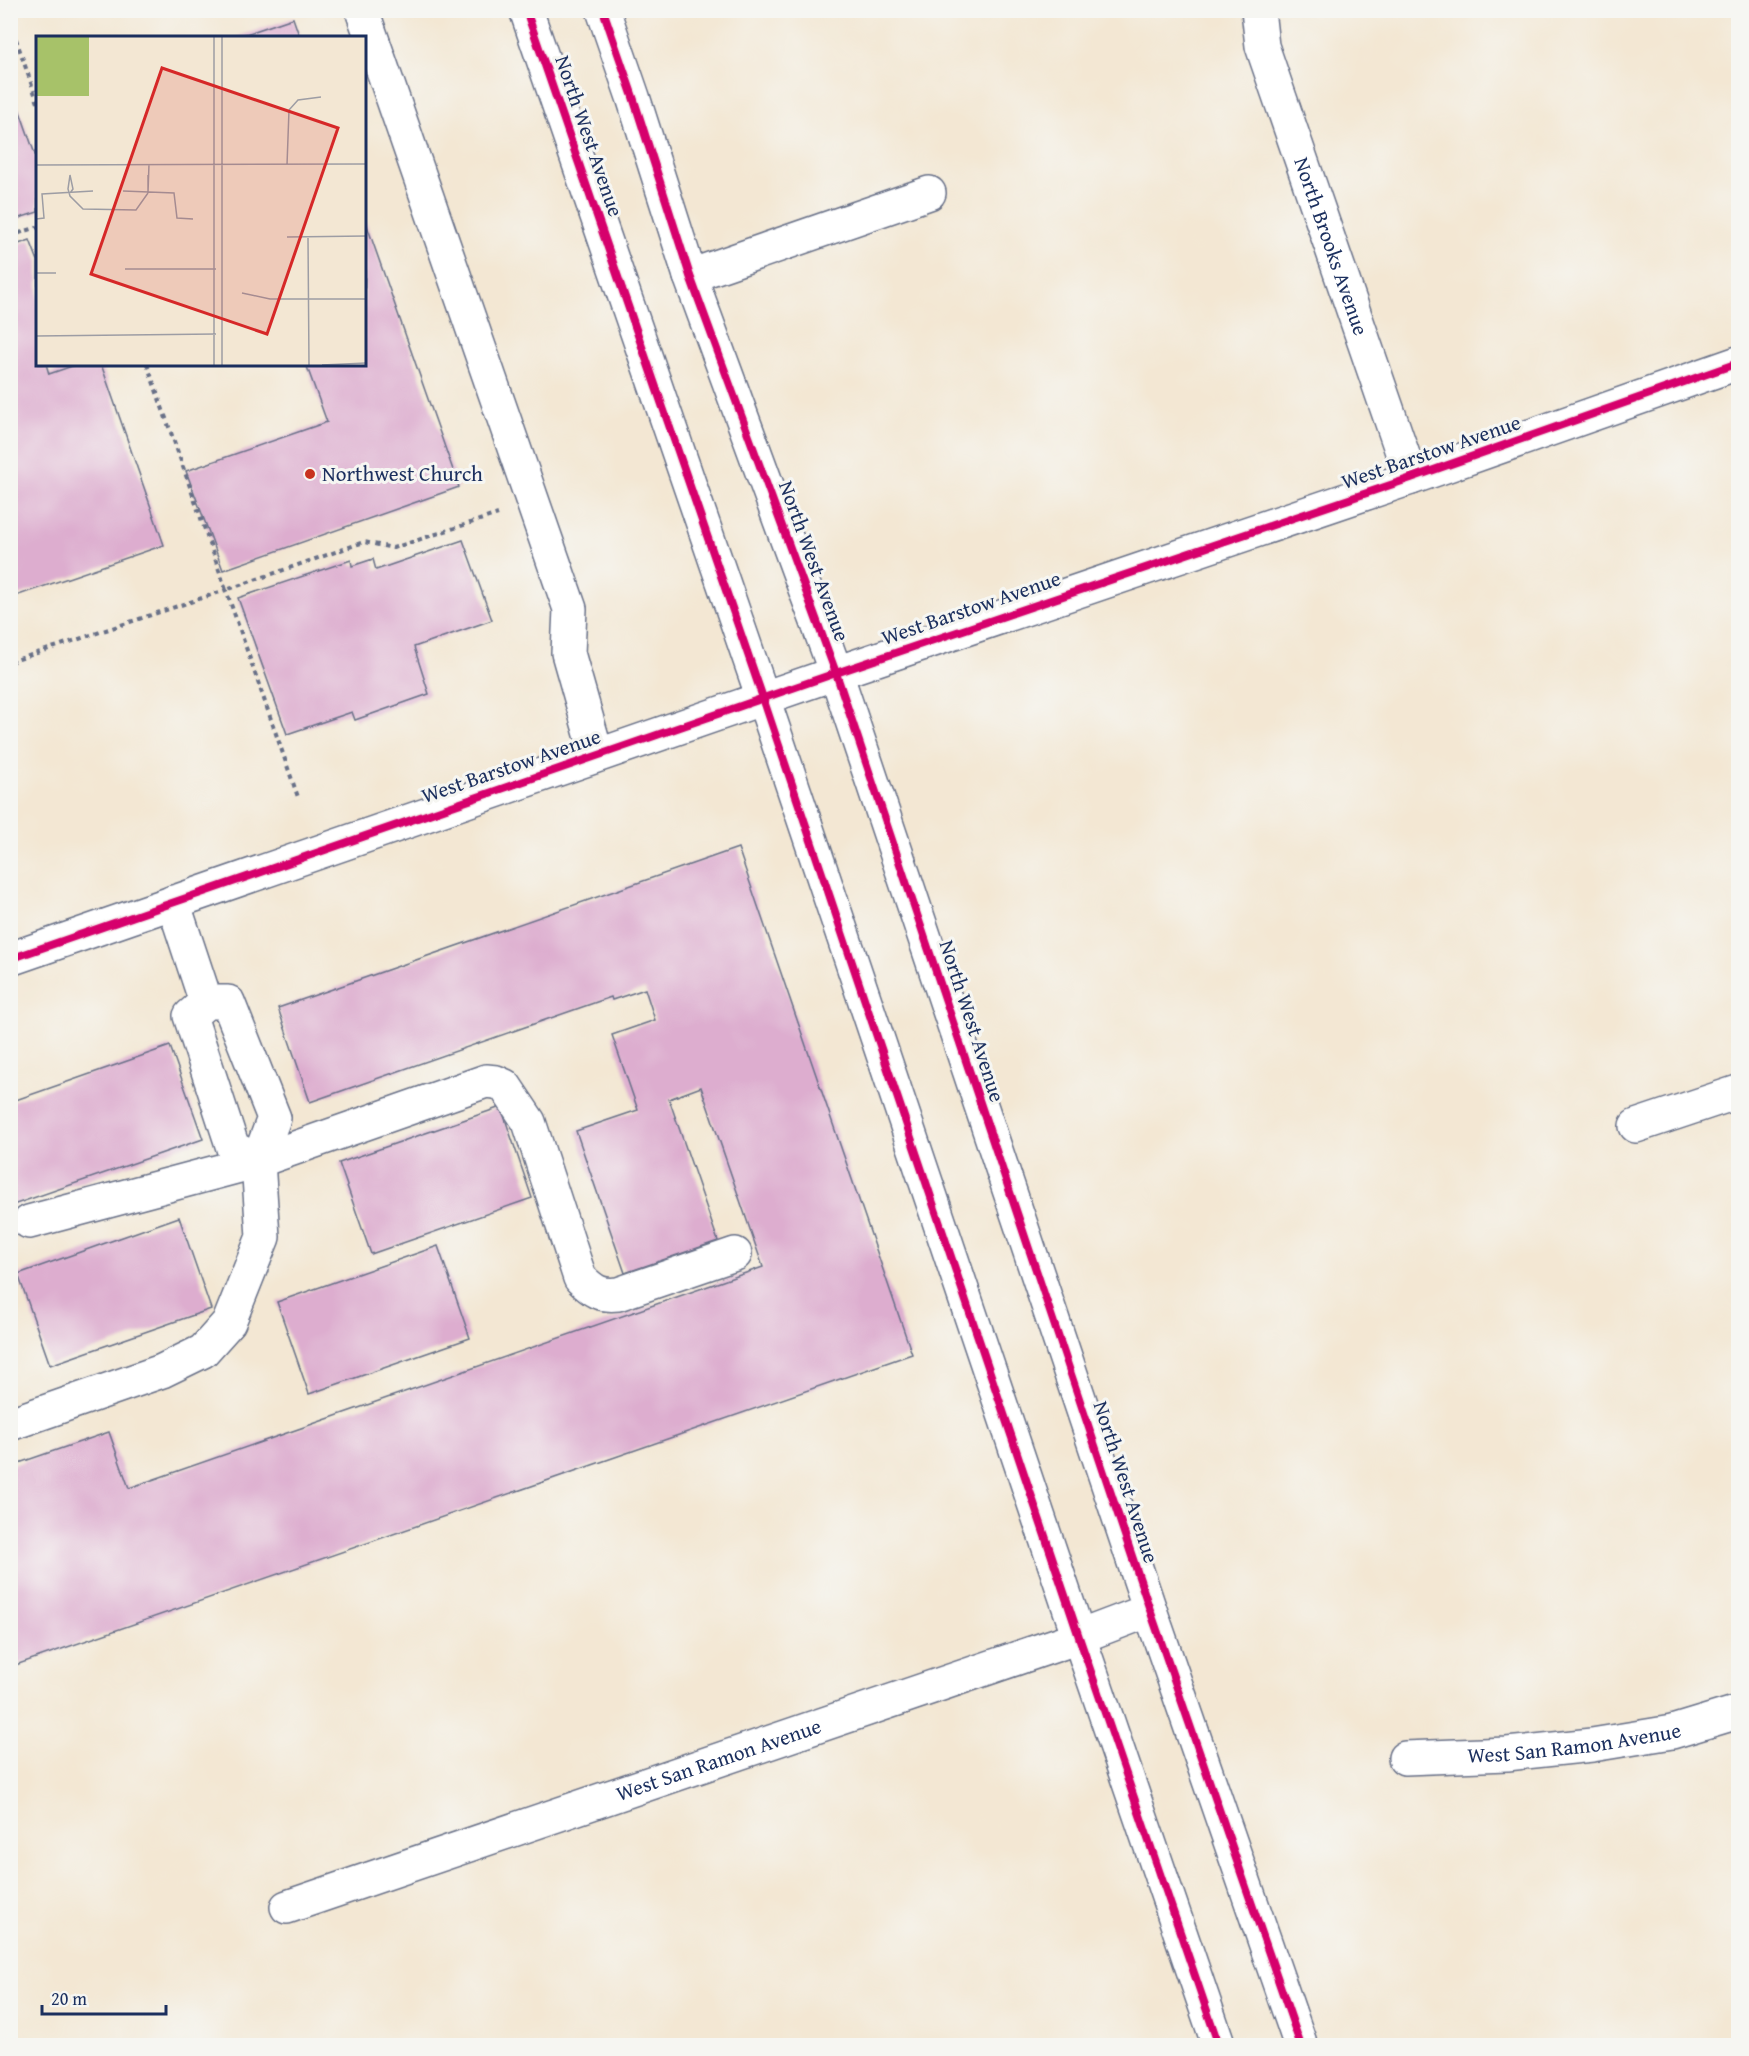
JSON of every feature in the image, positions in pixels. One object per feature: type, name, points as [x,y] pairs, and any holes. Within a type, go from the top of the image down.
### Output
[{"type":"street","points":[[362,10],[570,609],[568,652],[597,755]]},
{"type":"street","name":"North West Avenue","points":[[526,10],[764,698],[1218,2046]]},
{"type":"street","name":"North West Avenue","points":[[603,10],[690,276],[836,673],[1150,1610],[1301,2046]]},
{"type":"street","name":"North Brooks Avenue","points":[[1258,10],[1262,46],[1411,478]]},
{"type":"street","points":[[690,276],[929,193]]},
{"type":"street","name":"West Barstow Avenue","points":[[10,959],[597,755],[1411,478],[1738,363]]},
{"type":"street","points":[[173,902],[206,1002]]},
{"type":"street","points":[[10,1424],[162,1371],[203,1351],[229,1322],[263,1237],[258,1161],[274,1118],[228,1002],[206,1002],[190,1016],[233,1148],[258,1161]]},
{"type":"street","points":[[29,1222],[258,1161],[486,1081],[505,1086],[529,1122],[580,1278],[593,1291],[604,1295],[618,1294],[735,1254]]},
{"type":"street","points":[[1636,1126],[1738,1092]]},
{"type":"street","name":"West San Ramon Avenue","points":[[287,1907],[1079,1637],[1150,1610]]},
{"type":"street","name":"West San Ramon Avenue","points":[[1405,1758],[1507,1754],[1592,1745],[1672,1732],[1738,1712]]},
{"type":"path","points":[[10,22],[36,96]]},
{"type":"path","points":[[10,236],[36,228]]},
{"type":"path","points":[[148,366],[298,797]]},
{"type":"path","points":[[10,662],[364,542],[393,548],[533,503]]},
{"type":"building","points":[[293,18],[299,36],[240,36]]},
{"type":"building","points":[[10,83],[36,157],[36,213],[10,221]]},
{"type":"building","points":[[366,223],[459,487],[223,570],[186,471],[327,422],[307,366],[366,366]]},
{"type":"building","points":[[30,240],[36,256],[36,366],[47,366],[49,374],[72,366],[102,366],[164,545],[10,598],[10,247]]},
{"type":"building","points":[[463,540],[492,620],[414,647],[429,694],[355,720],[352,712],[287,734],[238,598],[351,560],[352,566],[373,559],[376,570]]},
{"type":"building","points":[[738,848],[912,1354],[10,1667],[10,1466],[109,1432],[129,1488],[763,1267],[701,1087],[669,1099],[718,1241],[625,1273],[576,1131],[638,1110],[612,1035],[655,1020],[645,989],[612,1000],[611,997],[310,1102],[278,1008]]},
{"type":"building","points":[[170,1046],[203,1139],[10,1206],[10,1102]]},
{"type":"building","points":[[501,1107],[532,1198],[371,1254],[339,1163]]},
{"type":"building","points":[[179,1217],[211,1309],[50,1365],[18,1274]]},
{"type":"building","points":[[438,1246],[470,1338],[309,1394],[277,1302]]},
{"type":"cycle path","points":[[526,10],[763,698],[1219,2046]]},
{"type":"cycle path","points":[[603,10],[690,276],[836,673],[1150,1610],[1301,2046]]},
{"type":"cycle path","points":[[10,959],[836,673],[1411,478],[1738,363]]},
{"type":"place","name":"Northwest Church","points":[[310,474]]}]
